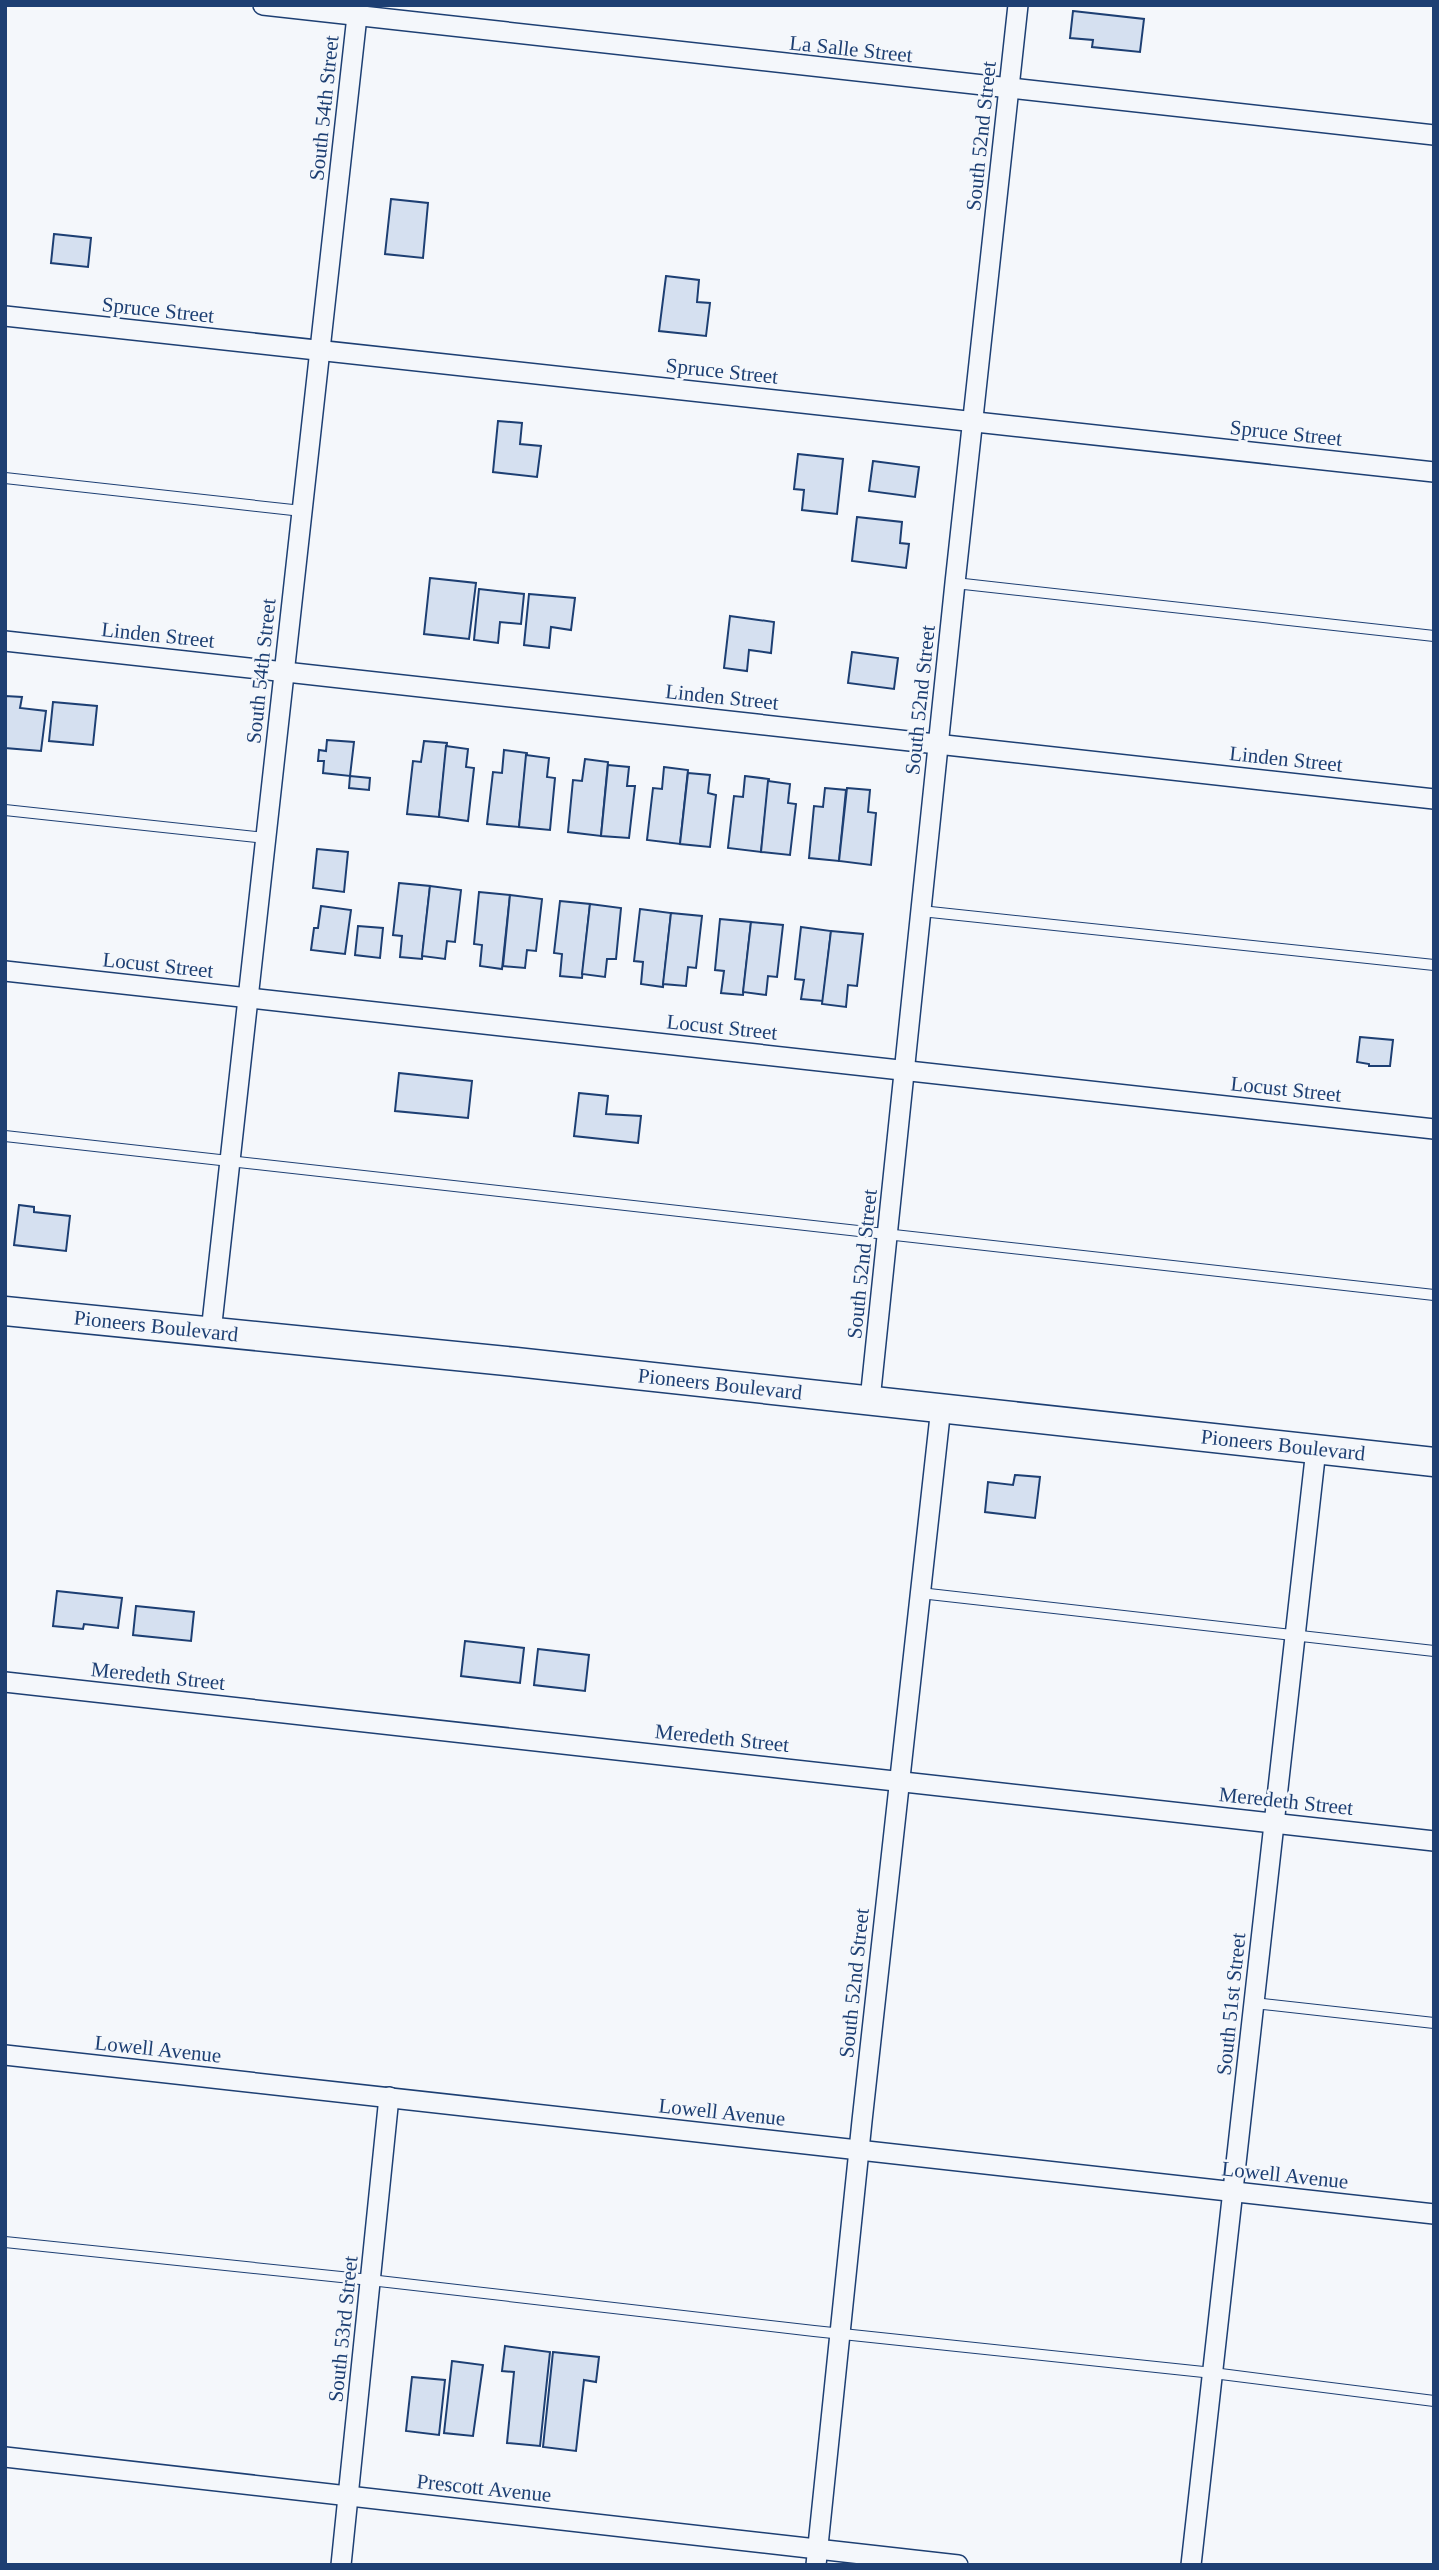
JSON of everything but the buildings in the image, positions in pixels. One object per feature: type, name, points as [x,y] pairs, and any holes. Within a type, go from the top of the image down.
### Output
[{"type":"main road","name":"Pioneers Boulevard","points":[[5,1311],[941,1407],[1434,1462]]},
{"type":"street","name":"La Salle Street","points":[[263,5],[1434,135]]},
{"type":"street","points":[[432,25],[434,5]]},
{"type":"street","name":"South 52nd Street","points":[[870,1400],[1018,5]]},
{"type":"street","name":"South 54th Street","points":[[211,1332],[357,16]]},
{"type":"street","name":"Spruce Street","points":[[5,316],[1434,471]]},
{"type":"street","name":"Linden Street","points":[[5,641],[1434,799]]},
{"type":"street","name":"Locust Street","points":[[5,971],[1434,1129]]},
{"type":"street","name":"South 52nd Street","points":[[817,2557],[941,1407]]},
{"type":"street","name":"South 51st Street","points":[[1191,2565],[1316,1449]]},
{"type":"street","name":"Meredeth Street","points":[[5,1682],[1434,1840]]},
{"type":"street","name":"Lowell Avenue","points":[[5,2056],[1434,2214]]},
{"type":"street","name":"South 53rd Street","points":[[341,2565],[389,2097]]},
{"type":"street","name":"Prescott Avenue","points":[[5,2457],[349,2496],[817,2557],[958,2565]]},
{"type":"lane","points":[[5,478],[302,511]]},
{"type":"lane","points":[[955,583],[1434,636]]},
{"type":"lane","points":[[5,810],[265,838]]},
{"type":"lane","points":[[922,911],[1434,965]]},
{"type":"lane","points":[[5,1136],[1434,1295]]},
{"type":"lane","points":[[920,1593],[1434,1651]]},
{"type":"lane","points":[[1254,2003],[1434,2023]]},
{"type":"lane","points":[[5,2242],[1213,2373],[1434,2400]]}]
